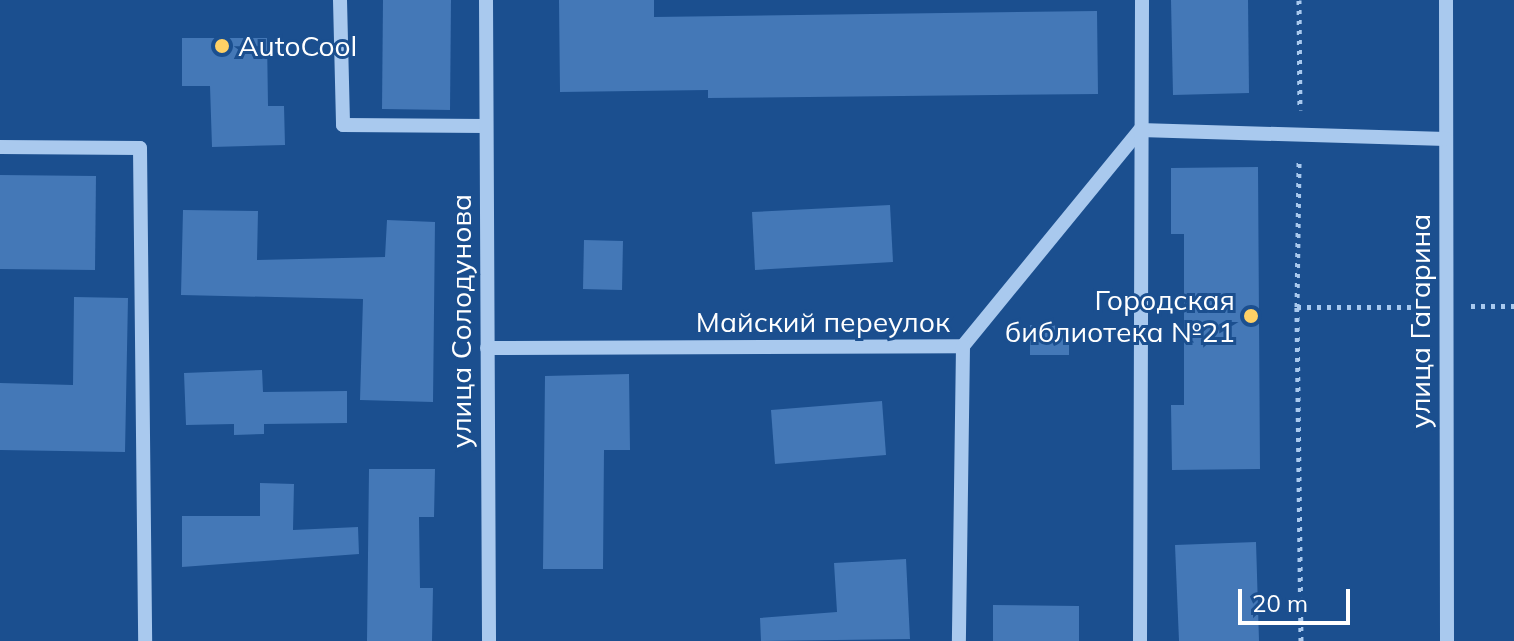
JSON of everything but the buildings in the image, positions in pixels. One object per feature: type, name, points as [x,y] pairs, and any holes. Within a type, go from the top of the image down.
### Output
[{"type":"street","points":[[340,0],[343,125],[486,126]]},
{"type":"street","name":"улица Солодунова","points":[[486,0],[489,641]]},
{"type":"street","points":[[1140,641],[1142,0]]},
{"type":"street","name":"улица Гагарина","points":[[1446,0],[1447,641]]},
{"type":"street","points":[[1140,130],[1446,139]]},
{"type":"street","points":[[963,346],[1140,130]]},
{"type":"street","points":[[0,147],[140,148],[145,641]]},
{"type":"street","name":"Майский переулок","points":[[487,348],[963,346],[959,641]]},
{"type":"path","points":[[1301,641],[1297,307],[1514,306]]},
{"type":"place","name":"AutoCool","points":[[222,46]]},
{"type":"place","name":"Городская библиотека №21","points":[[1251,316]]}]
